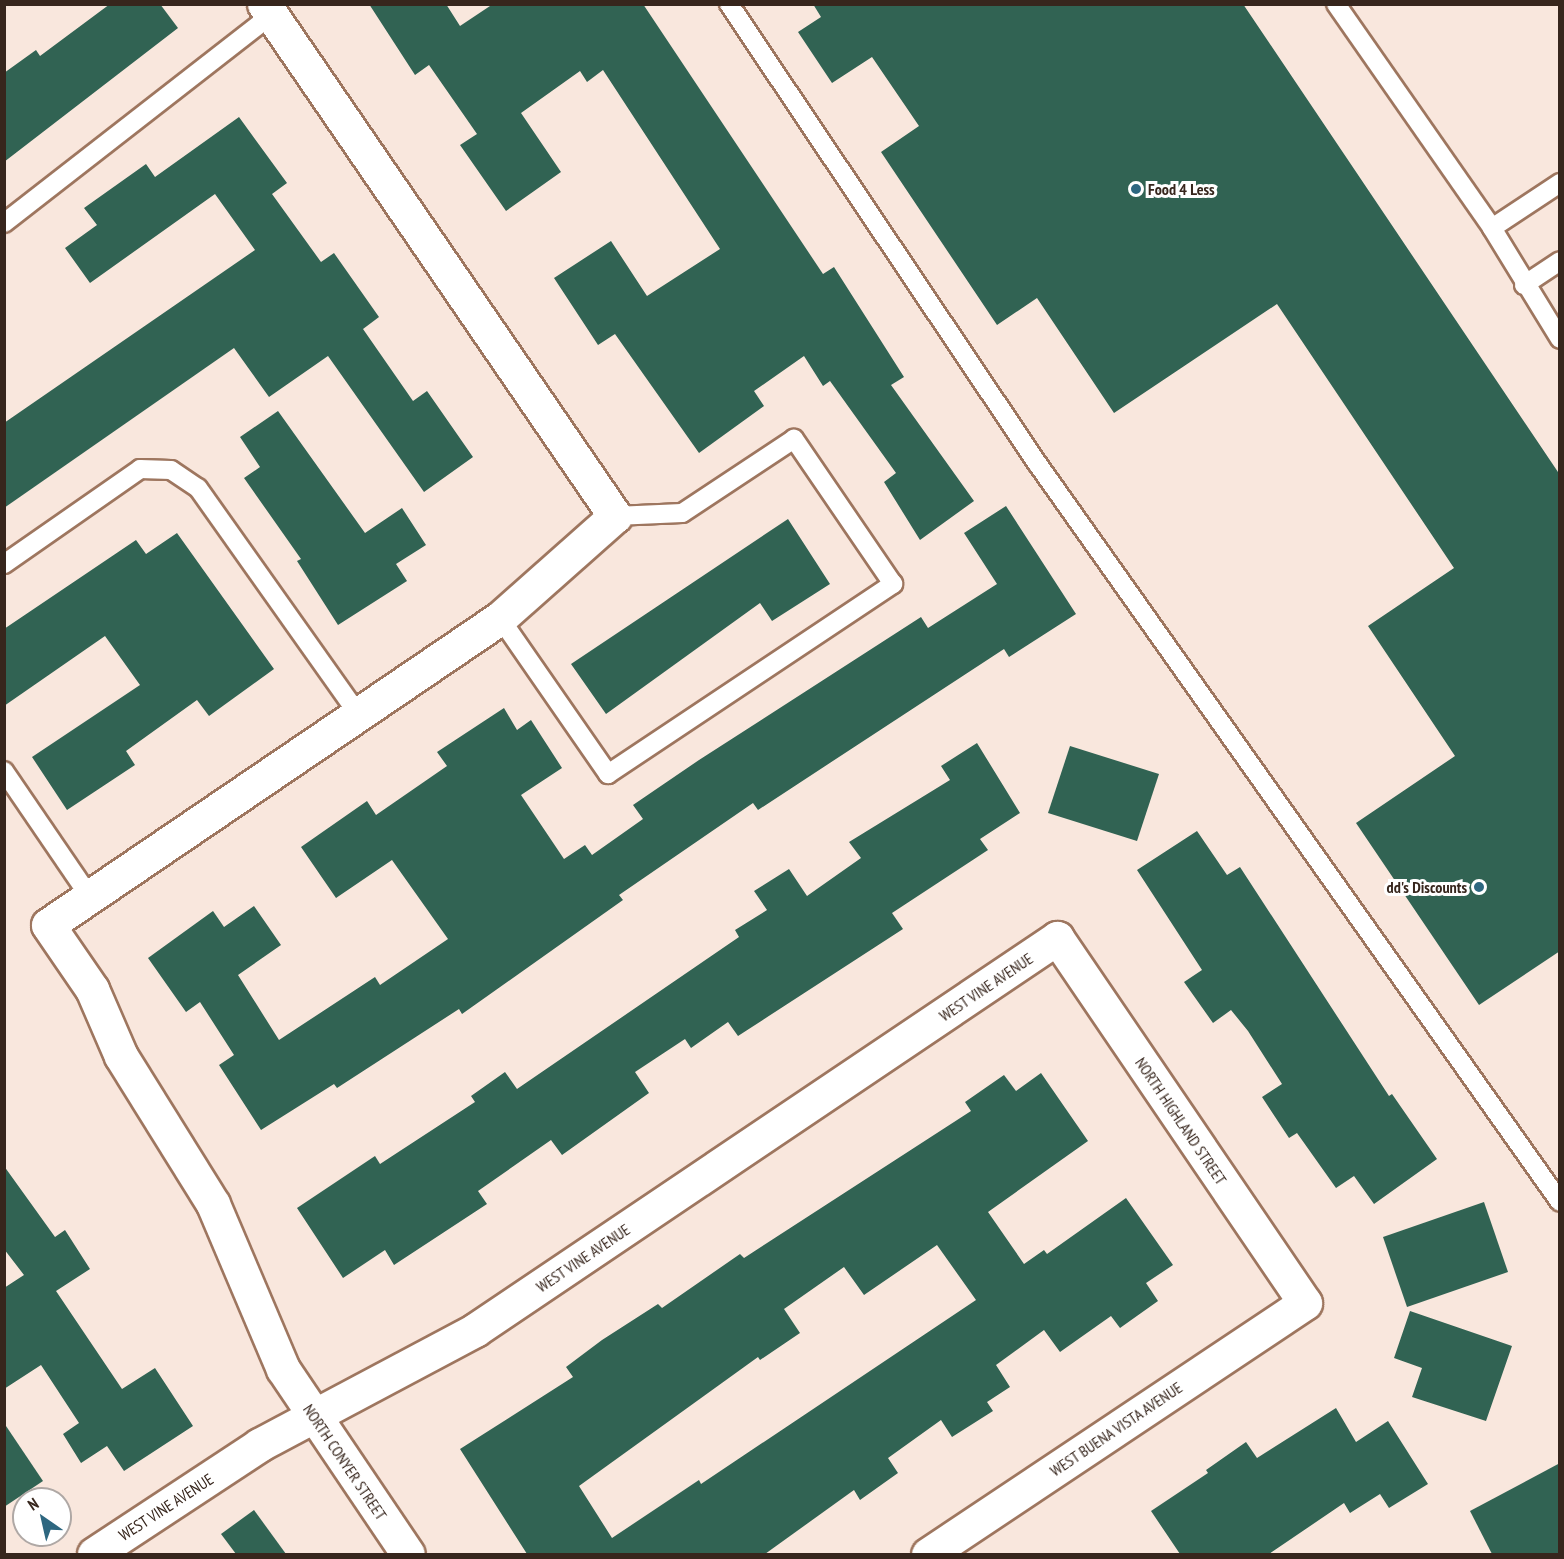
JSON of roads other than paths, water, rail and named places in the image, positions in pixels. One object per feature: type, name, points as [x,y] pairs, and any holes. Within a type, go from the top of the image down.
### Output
[{"type":"street","points":[[90,897],[500,618],[615,516],[267,10]]},
{"type":"street","name":"NORTH CONYER STREET","points":[[90,897],[48,924],[92,989],[122,1056],[213,1204],[283,1369],[408,1554]]},
{"type":"street","name":"NORTH HIGHLAND STREET","points":[[1057,939],[1305,1303]]},
{"type":"street","name":"WEST VINE AVENUE","points":[[94,1554],[260,1445],[315,1418],[475,1330],[1057,939]]},
{"type":"street","name":"WEST BUENA VISTA AVENUE","points":[[928,1554],[1305,1303]]},
{"type":"lane","points":[[729,4],[1037,463],[1560,1202]]},
{"type":"lane","points":[[1336,4],[1492,228],[1524,285],[1560,339]]},
{"type":"lane","points":[[4,223],[267,10]]},
{"type":"lane","points":[[1492,228],[1560,183]]},
{"type":"lane","points":[[1524,285],[1560,261]]},
{"type":"lane","points":[[500,618],[608,774],[893,584],[794,439],[682,513],[615,516]]},
{"type":"lane","points":[[4,564],[140,469],[171,470],[198,488],[358,714]]},
{"type":"lane","points":[[4,771],[90,897]]},
{"type":"place","name":"Food 4 Less","points":[[1136,189]]},
{"type":"place","name":"dd's Discounts","points":[[1479,887]]}]
